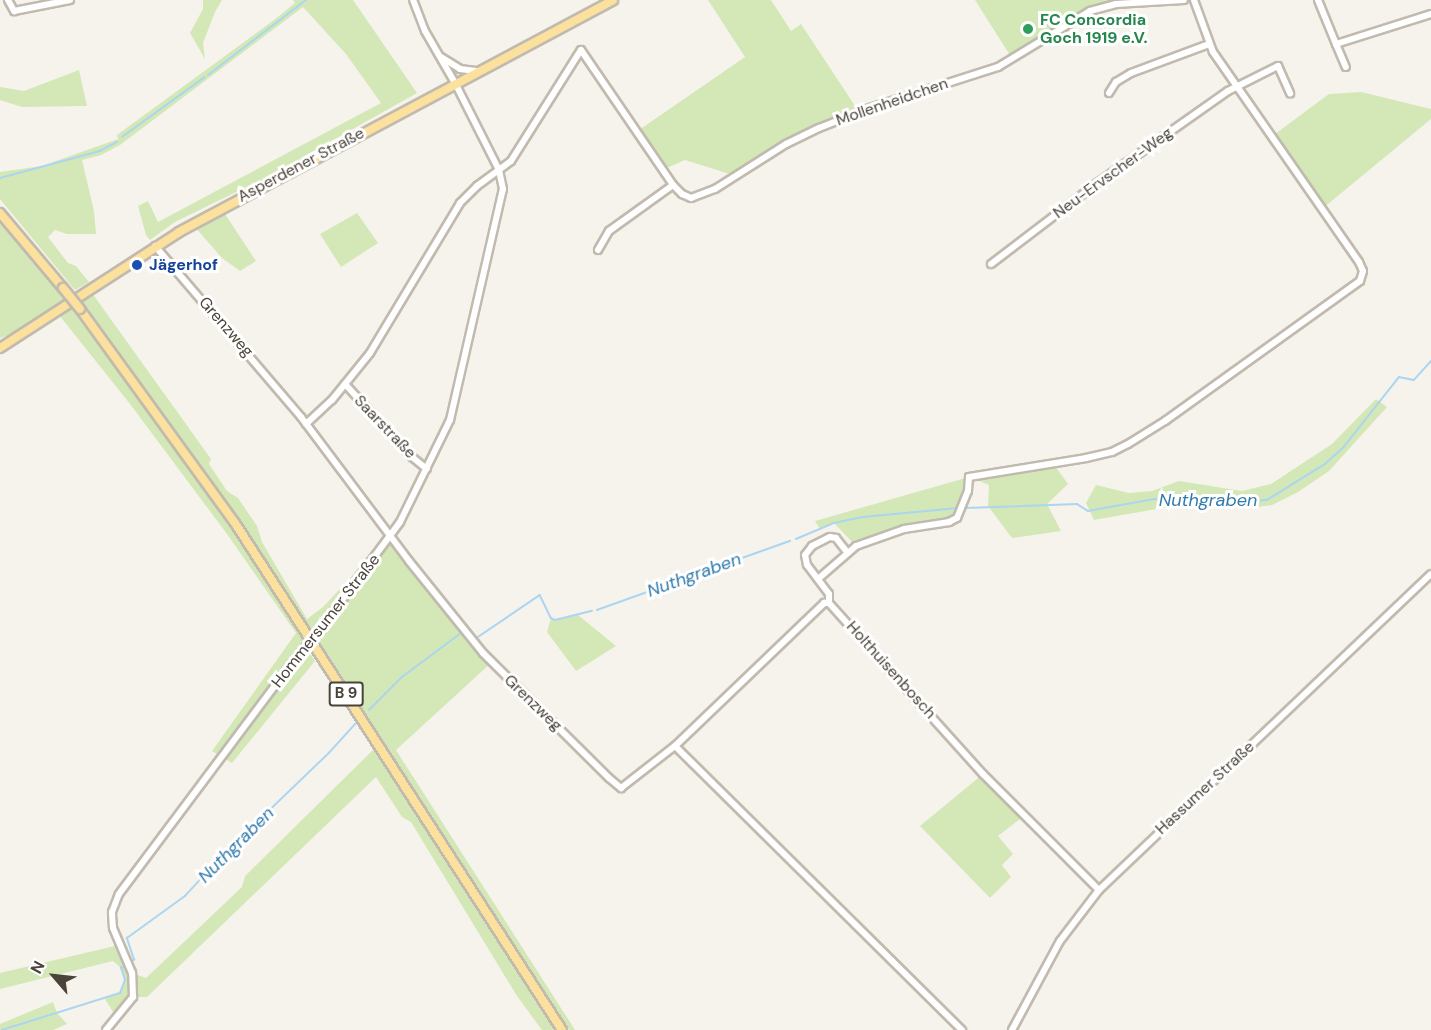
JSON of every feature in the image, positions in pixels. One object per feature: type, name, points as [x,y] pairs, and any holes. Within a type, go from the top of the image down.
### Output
[{"type":"main road","name":"Asperdener Straße","points":[[0,348],[155,246],[476,71],[613,0]]},
{"type":"main road","name":"B 9","points":[[0,213],[80,309],[235,523],[562,1030]]},
{"type":"main road","points":[[0,340],[22,333]]},
{"type":"street","points":[[9,4],[14,11],[23,11],[70,0]]},
{"type":"street","name":"Hommersumer Straße","points":[[106,1030],[133,997],[132,973],[113,928],[112,912],[119,894],[391,535],[427,469],[450,420],[503,189],[499,170],[455,83],[425,31],[413,0]]},
{"type":"street","points":[[1121,3],[1184,0]]},
{"type":"street","points":[[818,579],[847,552],[904,529],[949,522],[957,518],[965,498],[969,477],[1086,458],[1112,452],[1128,444],[1165,421],[1360,281],[1363,271],[1359,262],[1209,44],[1194,0]]},
{"type":"street","points":[[1318,0],[1346,67]]},
{"type":"street","name":"Mollenheidchen","points":[[673,185],[682,194],[691,198],[715,189],[786,144],[819,128],[870,108],[998,67],[1034,48],[1090,11],[1121,3]]},
{"type":"street","points":[[1336,44],[1431,14]]},
{"type":"street","points":[[1109,93],[1116,82],[1131,73],[1209,44]]},
{"type":"street","points":[[306,424],[345,384],[386,328],[449,218],[477,186],[511,161],[581,50],[673,185],[609,231],[598,250]]},
{"type":"street","points":[[438,55],[460,69],[476,71]]},
{"type":"street","name":"Neu-Ervscher-Weg","points":[[991,264],[1096,184],[1238,87],[1278,66],[1290,93]]},
{"type":"street","name":"Grenzweg","points":[[155,246],[231,332],[306,424],[483,653],[621,788],[675,746]]},
{"type":"street","name":"Saarstraße","points":[[345,384],[412,457],[427,469]]},
{"type":"street","name":"Holthuisenbosch","points":[[847,552],[836,538],[830,537],[809,549],[806,559],[830,594],[829,603],[983,774],[1099,890]]},
{"type":"street","name":"Hassumer Straße","points":[[1012,1030],[1060,941],[1099,890],[1431,574]]},
{"type":"street","points":[[829,603],[824,603],[675,746],[962,1030]]},
{"type":"green space","points":[[203,0],[222,0],[203,43],[205,59],[190,33],[203,9]]},
{"type":"green space","points":[[293,0],[353,0],[417,93],[269,176],[175,222],[150,240],[146,235],[138,206],[148,201],[158,222],[381,103],[346,54],[303,7],[120,145],[101,155],[82,160],[94,211],[96,234],[67,234],[55,230],[48,237],[68,263],[76,266],[89,282],[75,290],[0,199],[0,172],[42,166],[118,139],[117,135],[274,20],[295,3]]},
{"type":"green space","points":[[708,0],[771,0],[791,31],[801,24],[859,112],[819,128],[736,176],[685,160],[662,170],[636,132],[745,57]]},
{"type":"green space","name":"FC Concordia Goch 1919 e.V.","points":[[975,0],[1122,0],[1124,3],[1090,11],[1013,60]]},
{"type":"green space","points":[[79,70],[87,106],[22,107],[0,100],[0,87],[24,91]]},
{"type":"green space","points":[[1361,92],[1431,109],[1431,119],[1322,209],[1271,137],[1329,94]]},
{"type":"green space","points":[[223,211],[256,261],[240,271],[222,258],[194,226]]},
{"type":"green space","points":[[357,213],[378,243],[341,267],[320,234]]},
{"type":"green space","points":[[0,221],[65,301],[12,334],[0,338]]},
{"type":"green space","points":[[92,293],[211,459],[209,464],[227,491],[238,498],[257,526],[262,542],[307,619],[323,607],[372,550],[376,554],[391,535],[492,662],[396,750],[575,1030],[569,1030],[561,1019],[256,548],[81,299]]},
{"type":"green space","points":[[69,306],[208,491],[306,640],[303,643],[315,661],[232,763],[212,751],[296,633],[227,534],[130,404],[59,315]]},
{"type":"green space","points":[[1376,399],[1387,407],[1329,471],[1298,492],[1272,505],[1250,508],[1179,505],[1094,520],[1086,503],[1096,485],[1129,493],[1152,491],[1179,481],[1242,491],[1271,484],[1332,444]]},
{"type":"green space","points":[[1053,463],[1068,484],[1047,504],[1061,531],[1012,538],[988,506],[989,485],[970,477],[957,518],[904,529],[856,546],[834,523],[820,529],[815,521],[969,477]]},
{"type":"green space","points":[[578,615],[616,646],[576,671],[547,632],[551,618],[556,620]]},
{"type":"green space","points":[[374,749],[559,1030],[542,1030],[517,996],[411,822],[402,817],[376,777],[147,997],[133,997],[117,1018],[105,999],[120,993],[125,980],[121,968],[113,961],[0,989],[0,973],[119,945],[132,973],[146,978],[242,887],[245,876]]},
{"type":"green space","points":[[983,774],[1024,816],[998,836],[1013,854],[1002,865],[1011,877],[990,898],[920,826]]},
{"type":"green space","points":[[53,1002],[57,1013],[67,1024],[53,1030],[0,1030],[0,1024]]},
{"type":"waterway","points":[[208,75],[306,0]]},
{"type":"waterway","points":[[122,137],[205,77]]},
{"type":"waterway","points":[[0,178],[100,151],[117,142]]},
{"type":"waterway","name":"Nuthgraben","points":[[965,508],[1077,504],[1088,511],[1154,499],[1247,502],[1267,500],[1325,464],[1343,448],[1399,377],[1414,380],[1431,361]]},
{"type":"waterway","name":"Nuthgraben","points":[[796,539],[834,523],[863,517],[958,508]]},
{"type":"waterway","name":"Nuthgraben","points":[[597,610],[790,541]]},
{"type":"waterway","name":"Nuthgraben","points":[[475,639],[540,595],[551,618],[555,620],[592,611]]},
{"type":"waterway","name":"Nuthgraben","points":[[369,710],[402,677],[461,633],[470,642]]},
{"type":"waterway","name":"Nuthgraben","points":[[131,962],[134,960],[127,938],[185,896],[225,853],[329,753],[355,724]]},
{"type":"waterway","name":"Nuthgraben","points":[[2,1030],[120,993],[125,980],[121,968],[125,966]]},
{"type":"place","name":"FC Concordia Goch 1919 e.V.","points":[[1028,29]]},
{"type":"place","name":"Jägerhof","points":[[137,265]]}]
